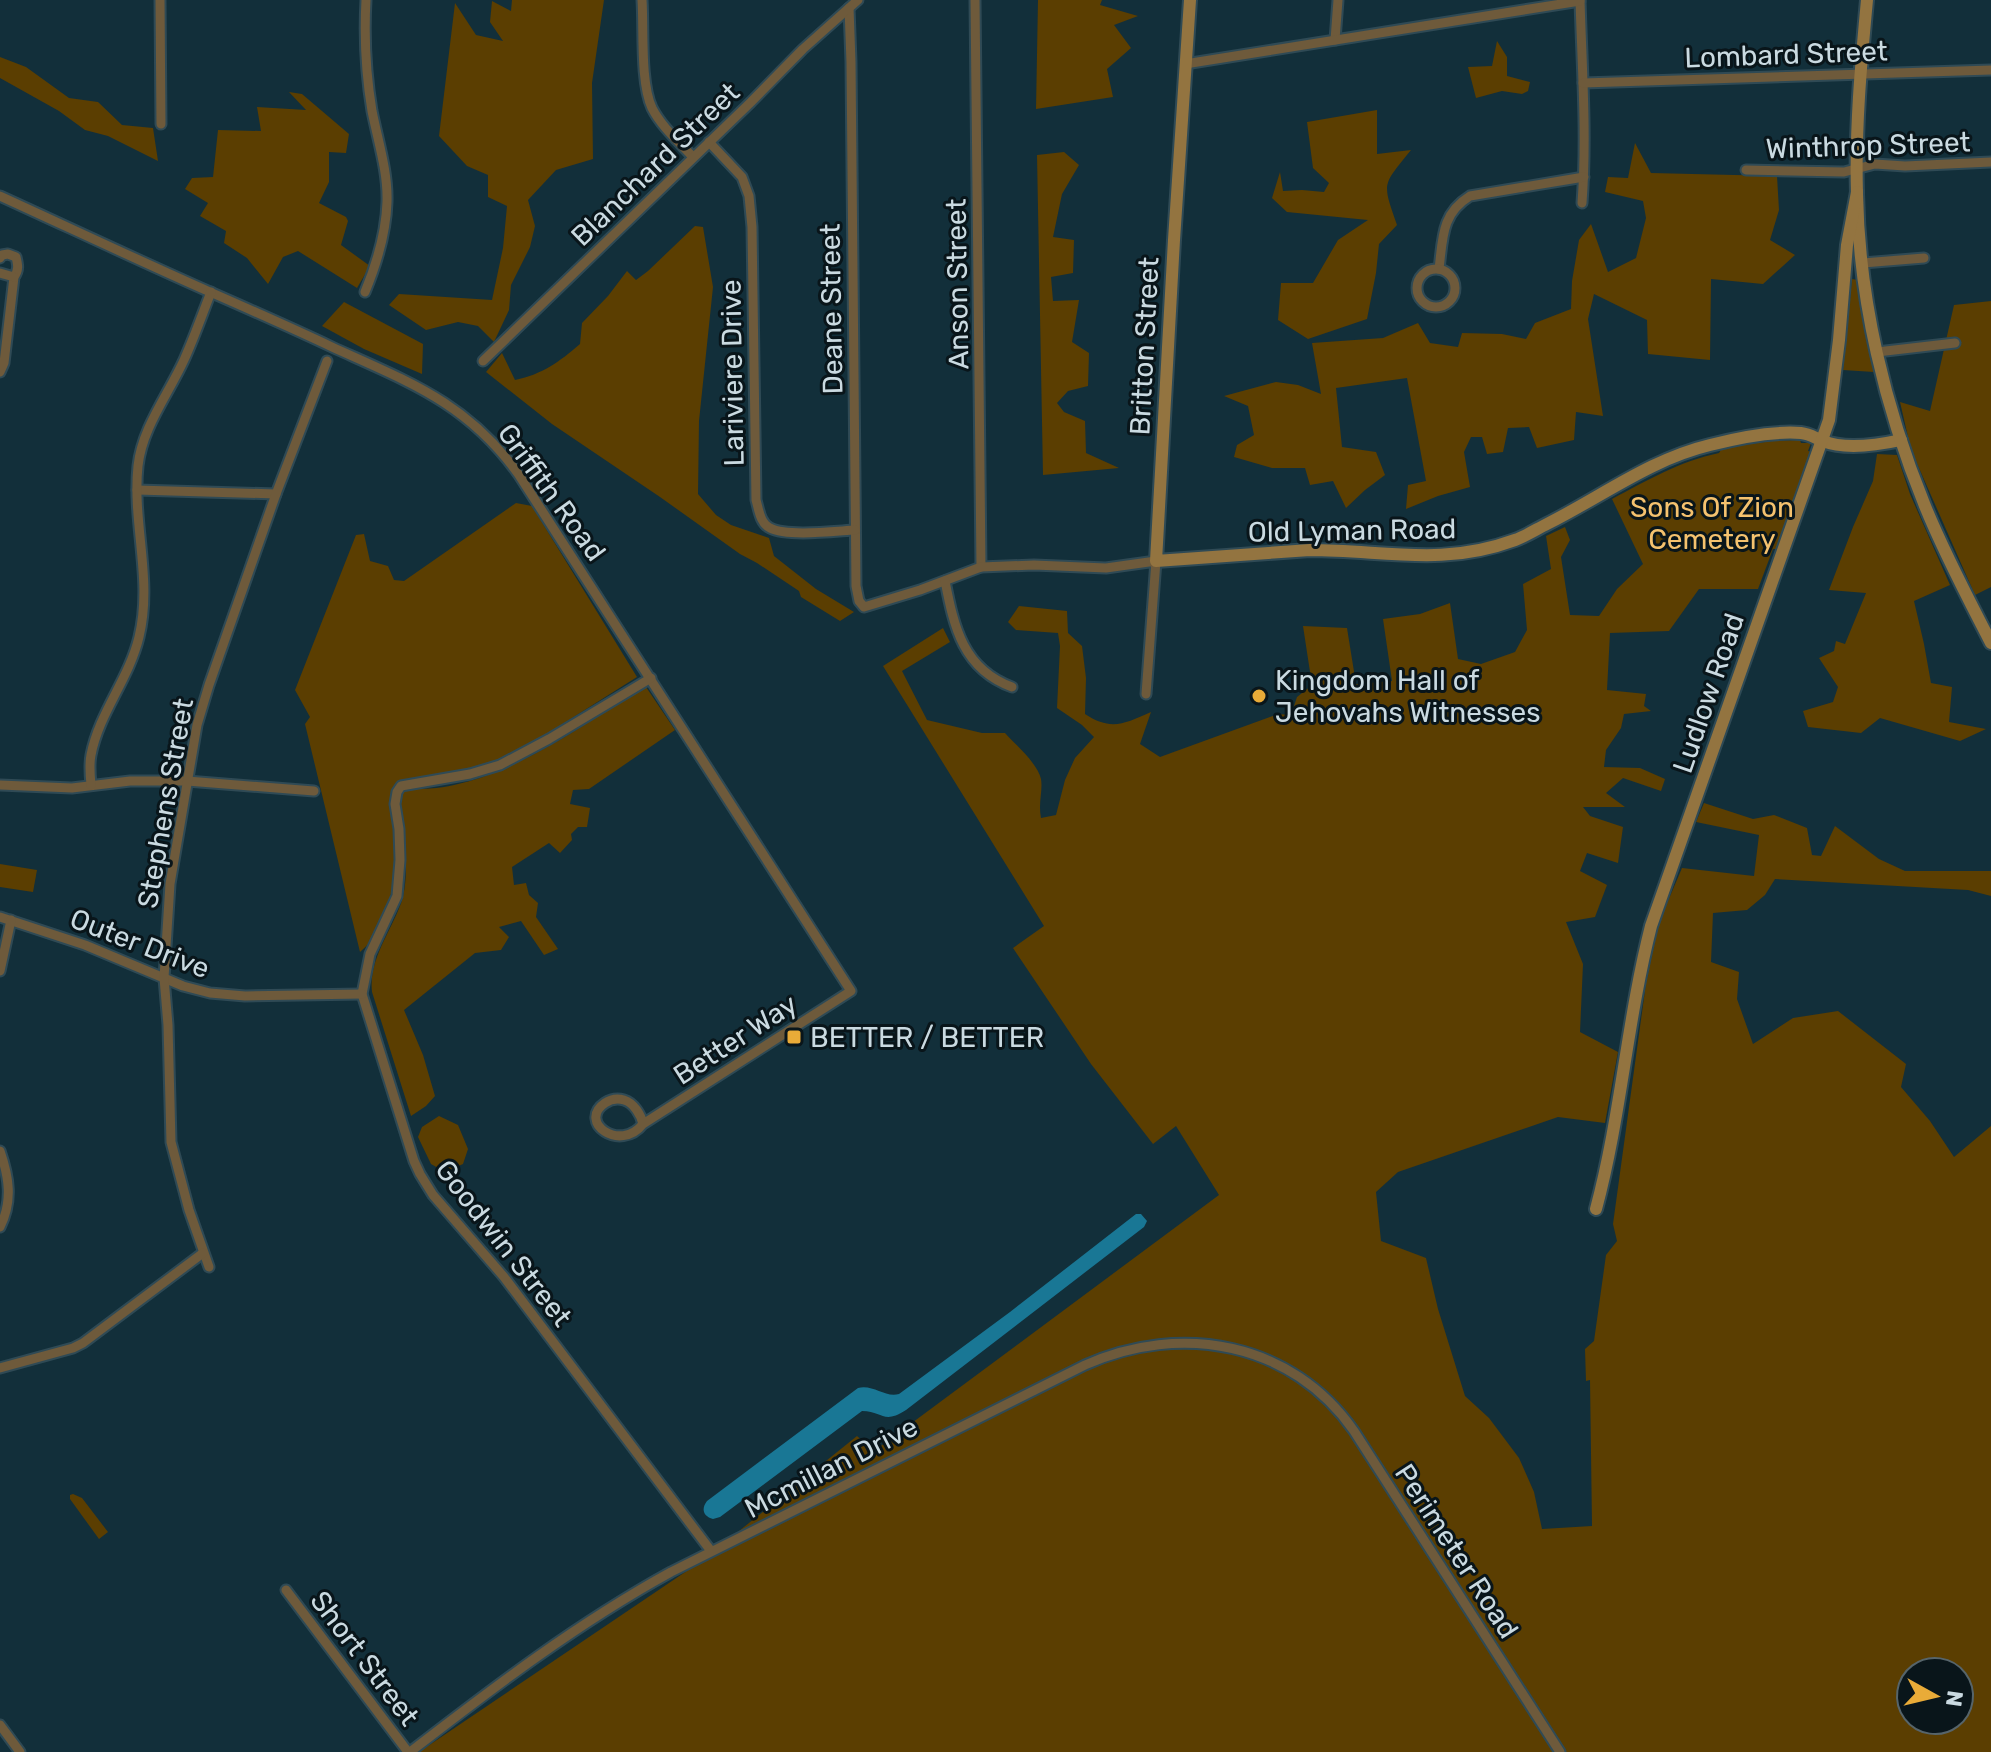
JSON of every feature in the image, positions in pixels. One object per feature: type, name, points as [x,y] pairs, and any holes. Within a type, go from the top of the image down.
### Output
[{"type":"street","points":[[160,0],[161,124]]},
{"type":"street","points":[[365,292],[377,264],[385,229],[387,200],[367,72],[366,0]]},
{"type":"street","points":[[642,0],[645,75],[652,108],[693,157]]},
{"type":"street","name":"Blanchard Street","points":[[483,361],[803,49],[858,0]]},
{"type":"street","name":"Anson Street","points":[[975,0],[981,567]]},
{"type":"street","name":"Britton Street","points":[[1146,694],[1190,0]]},
{"type":"street","points":[[1335,40],[1338,0]]},
{"type":"street","points":[[1185,64],[1580,0],[1582,203]]},
{"type":"street","points":[[1867,0],[1860,73],[1857,192],[1866,293],[1877,352],[1901,440],[1925,507],[1991,643]]},
{"type":"street","name":"Deane Street","points":[[849,8],[856,586],[859,601],[864,607]]},
{"type":"street","name":"Lombard Street","points":[[1583,83],[1991,70]]},
{"type":"street","name":"Lariviere Drive","points":[[709,142],[742,177],[749,196],[753,243],[756,500],[761,519],[769,528],[793,532],[855,530]]},
{"type":"street","name":"Winthrop Street","points":[[1746,170],[1844,172],[1875,164],[1905,166],[1991,162]]},
{"type":"street","points":[[1439,269],[1445,225],[1451,212],[1470,196],[1584,177]]},
{"type":"street","name":"Ludlow Road","points":[[1596,1209],[1614,1126],[1635,995],[1651,926],[1822,441],[1832,404],[1847,245],[1857,192]]},
{"type":"street","name":"Griffith Road","points":[[0,196],[408,381],[439,398],[475,424],[519,475],[851,991]]},
{"type":"street","points":[[0,258],[8,254],[16,257],[18,272],[14,277],[0,372]]},
{"type":"street","points":[[1863,263],[1924,258]]},
{"type":"street","points":[[1439,269],[1453,279],[1455,291],[1446,305],[1433,307],[1422,301],[1418,282],[1426,272],[1439,269]]},
{"type":"street","points":[[0,273],[14,277]]},
{"type":"street","points":[[91,785],[90,759],[94,743],[104,716],[127,673],[142,623],[145,583],[137,490],[139,461],[144,441],[183,361],[211,292]]},
{"type":"street","points":[[1877,352],[1955,343]]},
{"type":"street","name":"Stephens Street","points":[[209,1267],[189,1210],[171,1142],[164,978],[170,884],[197,725],[209,685],[276,494],[327,361]]},
{"type":"street","name":"Old Lyman Road","points":[[864,607],[981,567],[1034,565],[1106,568],[1156,561],[1310,550],[1422,556],[1457,554],[1516,540],[1658,463],[1689,451],[1730,441],[1791,433],[1811,434],[1822,441],[1849,446],[1901,440]]},
{"type":"street","points":[[137,490],[276,494]]},
{"type":"street","points":[[945,581],[961,640],[972,658],[983,672],[1012,687]]},
{"type":"street","name":"Goodwin Street","points":[[651,678],[500,765],[470,774],[401,786],[395,804],[399,886],[394,905],[370,954],[362,994],[391,1092],[420,1174],[433,1195],[504,1277],[711,1551]]},
{"type":"street","points":[[0,785],[72,788],[130,781],[187,781],[314,791]]},
{"type":"street","name":"Outer Drive","points":[[0,917],[85,945],[192,989],[224,995],[362,994]]},
{"type":"street","points":[[0,971],[11,920]]},
{"type":"street","name":"Better Way","points":[[643,1124],[636,1110],[622,1099],[606,1102],[597,1114],[598,1125],[607,1134],[630,1134],[851,991]]},
{"type":"street","points":[[0,1151],[9,1188],[7,1208],[0,1227]]},
{"type":"street","points":[[0,1368],[83,1343],[203,1253]]},
{"type":"street","name":"Mcmillan Drive","points":[[409,1752],[527,1662],[621,1600],[711,1551],[1085,1365],[1141,1346],[1204,1343],[1247,1352],[1272,1362],[1307,1383]]},
{"type":"street","name":"Perimeter Road","points":[[1307,1383],[1333,1405],[1354,1431],[1560,1752]]},
{"type":"street","name":"Short Street","points":[[286,1590],[409,1752]]},
{"type":"street","points":[[0,1725],[20,1752]]},
{"type":"green space","points":[[512,0],[604,0],[592,83],[593,159],[556,170],[528,200],[535,226],[530,247],[511,285],[509,310],[494,342],[478,326],[458,322],[426,330],[389,305],[399,294],[492,300],[503,248],[507,206],[488,197],[488,175],[467,166],[439,136],[455,3],[476,35],[503,41],[490,22],[492,1],[511,11]]},
{"type":"green space","points":[[1038,0],[1102,0],[1100,5],[1138,16],[1114,25],[1131,48],[1107,69],[1113,97],[1036,109]]},
{"type":"green space","points":[[1497,41],[1507,57],[1507,76],[1530,82],[1528,91],[1522,94],[1502,91],[1476,98],[1468,67],[1492,66]]},
{"type":"green space","points":[[0,57],[26,67],[69,98],[98,102],[122,125],[153,128],[158,161],[108,136],[85,130],[59,111],[0,78]]},
{"type":"green space","points":[[289,92],[302,94],[349,134],[346,153],[329,152],[329,182],[319,203],[346,217],[348,221],[341,245],[370,266],[357,288],[298,251],[283,257],[268,284],[247,258],[224,243],[226,231],[200,216],[208,203],[185,189],[192,178],[213,177],[218,130],[261,131],[257,107],[306,110]]},
{"type":"green space","points":[[1377,110],[1377,154],[1411,150],[1394,171],[1388,185],[1387,192],[1397,225],[1379,244],[1367,319],[1308,339],[1278,320],[1281,283],[1313,283],[1338,240],[1368,220],[1287,212],[1272,198],[1280,172],[1283,191],[1324,192],[1329,183],[1313,168],[1307,122]]},
{"type":"green space","points":[[1635,143],[1651,173],[1777,176],[1779,210],[1770,240],[1795,255],[1763,284],[1711,279],[1710,360],[1648,354],[1647,320],[1594,294],[1588,319],[1603,416],[1576,412],[1574,440],[1537,448],[1529,427],[1508,428],[1503,452],[1487,454],[1482,437],[1471,437],[1464,452],[1470,487],[1406,509],[1408,485],[1426,481],[1407,378],[1336,388],[1342,447],[1376,452],[1385,475],[1346,508],[1333,481],[1310,485],[1305,468],[1272,468],[1234,457],[1237,445],[1254,435],[1248,406],[1224,396],[1276,382],[1298,385],[1321,394],[1312,343],[1383,338],[1418,323],[1430,343],[1458,347],[1462,333],[1502,334],[1526,339],[1535,323],[1571,309],[1579,240],[1591,224],[1608,272],[1636,258],[1646,218],[1643,201],[1605,192],[1608,177],[1628,178]]},
{"type":"green space","points":[[1064,152],[1079,165],[1062,194],[1053,237],[1074,240],[1073,273],[1051,277],[1053,301],[1079,300],[1072,342],[1089,353],[1088,386],[1068,391],[1057,403],[1064,412],[1085,421],[1086,453],[1119,468],[1043,475],[1037,155]]},
{"type":"green space","points":[[695,226],[703,227],[713,287],[699,421],[698,494],[716,515],[731,525],[769,538],[774,556],[816,589],[854,612],[840,621],[552,424],[486,372],[502,353],[515,380],[558,362],[580,344],[582,323],[627,271],[636,280]]},
{"type":"green space","points":[[1852,279],[1858,280],[1874,372],[1843,370]]},
{"type":"green space","points":[[1991,301],[1991,587],[1975,595],[1911,450],[1900,402],[1930,411],[1954,305]]},
{"type":"green space","points":[[344,302],[423,344],[422,374],[364,349],[322,326]]},
{"type":"green space","name":"Sons Of Zion Cemetery","points":[[1800,440],[1801,443],[1811,443],[1808,451],[1813,452],[1777,549],[1773,549],[1758,589],[1699,589],[1669,631],[1610,633],[1607,690],[1646,694],[1644,706],[1651,711],[1624,714],[1621,728],[1606,750],[1604,767],[1640,768],[1665,779],[1661,791],[1623,778],[1606,793],[1625,807],[1583,807],[1590,816],[1623,827],[1618,863],[1587,853],[1580,871],[1607,885],[1595,917],[1566,922],[1583,964],[1580,1032],[1618,1052],[1605,1123],[1558,1117],[1398,1172],[1376,1192],[1381,1241],[1426,1258],[1465,1396],[1489,1418],[1519,1458],[1534,1492],[1542,1529],[1592,1526],[1590,1380],[1586,1381],[1585,1349],[1594,1341],[1606,1255],[1617,1241],[1613,1224],[1646,983],[1659,922],[1682,868],[1754,876],[1759,835],[1696,822],[1704,803],[1753,819],[1774,815],[1807,828],[1812,855],[1821,856],[1835,826],[1879,859],[1905,871],[1991,871],[1991,896],[1968,890],[1775,879],[1765,895],[1747,910],[1713,913],[1711,962],[1739,972],[1737,999],[1753,1044],[1793,1018],[1838,1011],[1906,1064],[1901,1087],[1930,1121],[1954,1157],[1991,1126],[1991,1752],[419,1752],[703,1560],[857,1436],[874,1451],[1219,1195],[1176,1126],[1153,1144],[1091,1064],[1013,948],[1044,926],[883,666],[943,628],[950,642],[902,671],[927,720],[982,733],[1005,733],[1039,773],[1041,818],[1056,815],[1065,780],[1075,758],[1094,737],[1057,708],[1058,633],[1016,630],[1008,622],[1019,606],[1067,611],[1068,633],[1082,646],[1086,678],[1085,714],[1102,723],[1118,724],[1151,712],[1140,744],[1160,757],[1278,714],[1291,715],[1297,697],[1312,685],[1303,626],[1347,628],[1356,684],[1392,681],[1383,619],[1420,614],[1450,603],[1458,659],[1481,664],[1515,652],[1527,630],[1523,584],[1551,569],[1546,536],[1565,527],[1570,540],[1561,557],[1570,615],[1599,616],[1617,589],[1643,564],[1612,499],[1677,466],[1719,453],[1722,448]]},
{"type":"green space","points":[[1877,454],[1897,455],[1910,494],[1950,585],[1914,601],[1931,683],[1952,687],[1949,722],[1986,729],[1960,741],[1880,718],[1861,733],[1808,727],[1803,711],[1833,702],[1838,687],[1819,658],[1834,651],[1836,641],[1845,644],[1866,593],[1829,590],[1873,481]]},
{"type":"green space","points":[[516,503],[532,506],[637,677],[523,749],[489,766],[398,781],[392,800],[395,851],[390,899],[379,929],[360,952],[305,724],[310,717],[295,690],[356,535],[364,534],[370,561],[388,566],[394,580],[404,581]]},
{"type":"green space","points":[[646,687],[675,730],[589,789],[573,790],[570,804],[590,808],[587,827],[578,827],[571,834],[572,840],[560,853],[549,843],[512,867],[514,885],[526,883],[529,895],[538,903],[536,917],[558,949],[544,955],[521,921],[499,927],[509,937],[501,950],[475,953],[404,1010],[423,1055],[435,1096],[411,1116],[372,992],[374,967],[399,909],[405,885],[405,846],[399,796],[405,789],[448,786],[504,769],[553,744]]},
{"type":"green space","points":[[0,864],[37,870],[33,892],[0,887]]},
{"type":"green space","points":[[439,1116],[458,1125],[468,1149],[463,1164],[445,1172],[431,1164],[418,1137],[422,1127]]},
{"type":"green space","points":[[73,1494],[82,1498],[108,1532],[99,1539],[70,1499]]},
{"type":"water","points":[[1136,1214],[1141,1214],[1147,1221],[1144,1227],[906,1410],[888,1417],[862,1411],[720,1517],[713,1519],[705,1514],[707,1501],[858,1388],[899,1394]]},
{"type":"place","name":"Kingdom Hall of Jehovahs Witnesses","points":[[1259,696]]},
{"type":"place","name":"BETTER / BETTER","points":[[794,1037]]}]
